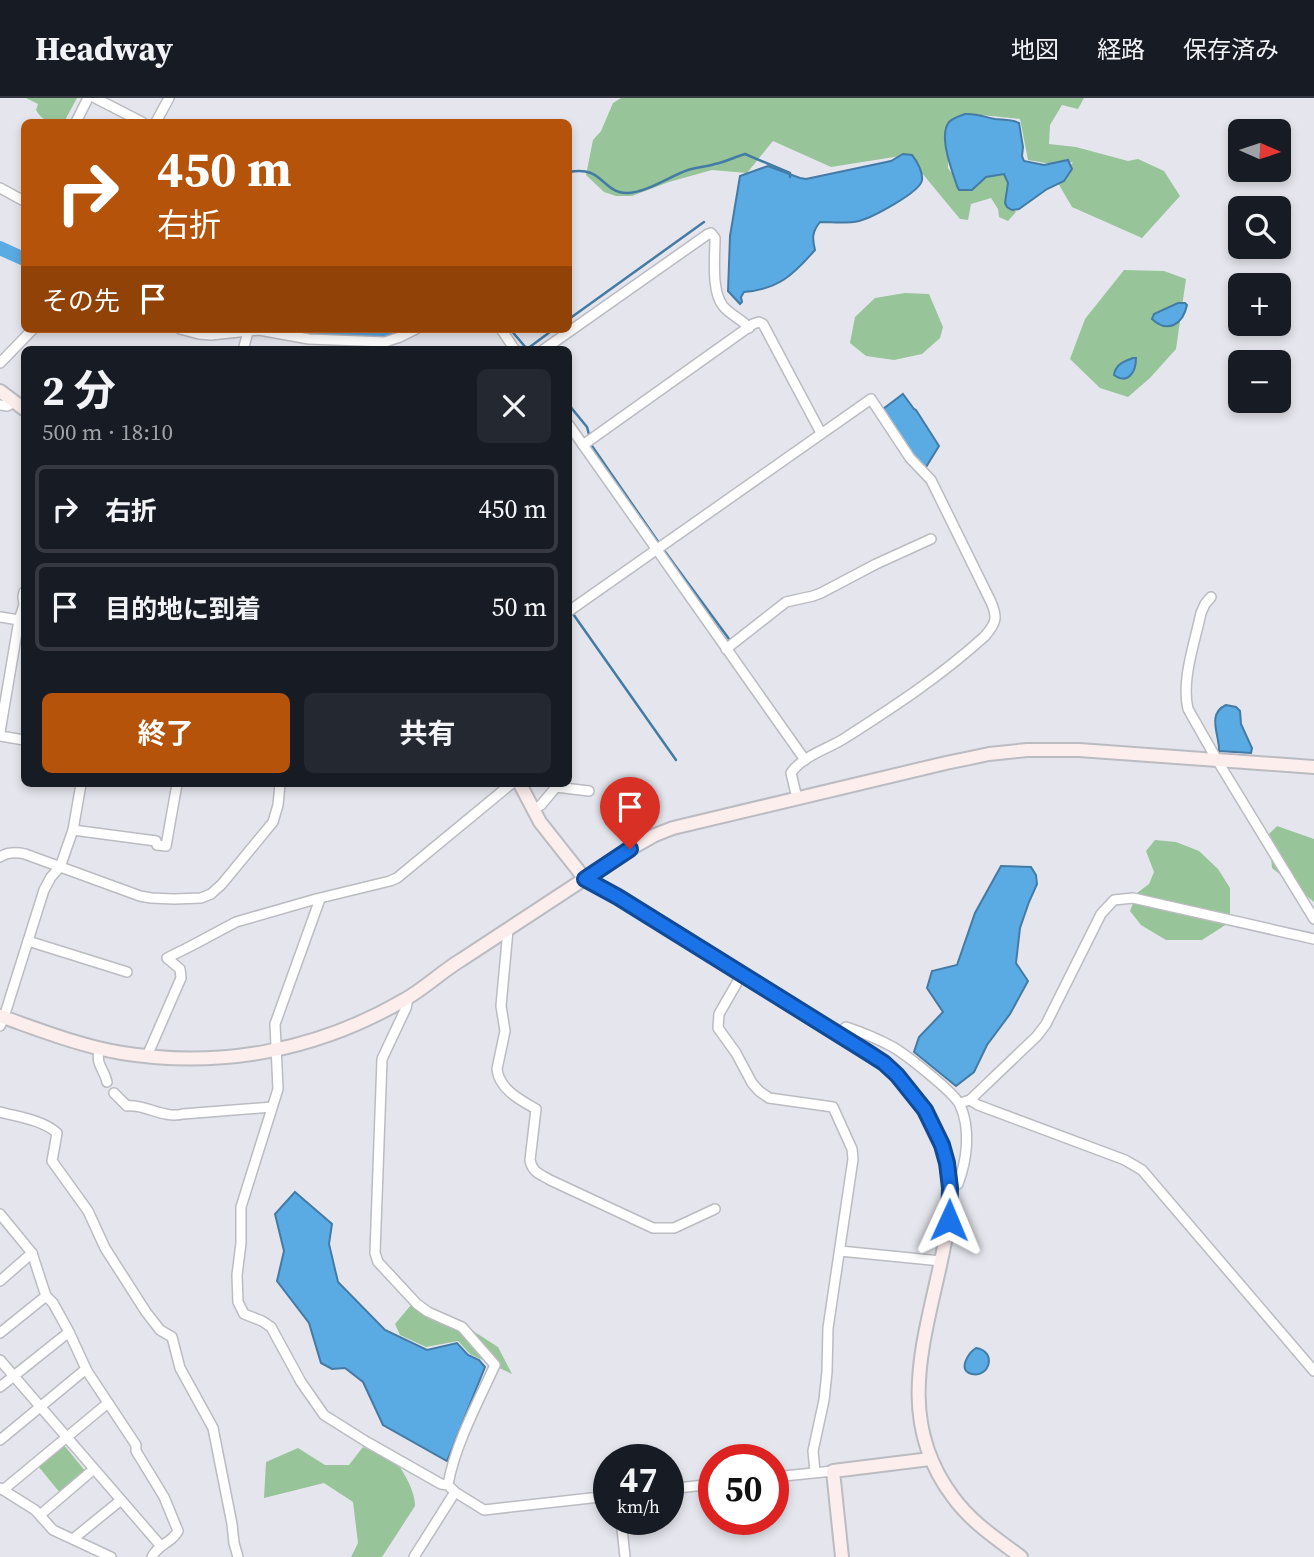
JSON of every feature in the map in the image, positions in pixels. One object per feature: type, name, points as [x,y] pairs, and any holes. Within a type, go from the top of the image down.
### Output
[{"type":"street","points":[[78,119],[88,98]]},
{"type":"street","points":[[95,98],[136,119]]},
{"type":"street","points":[[158,119],[169,98]]},
{"type":"street","points":[[0,188],[21,199]]},
{"type":"street","points":[[572,330],[710,233],[715,238],[715,275],[719,300],[730,314],[750,328]]},
{"type":"street","points":[[583,445],[759,322],[763,324],[821,433]]},
{"type":"street","points":[[0,363],[29,333]]},
{"type":"street","points":[[195,333],[236,333]]},
{"type":"street","points":[[279,333],[309,339],[387,346],[408,333]]},
{"type":"street","points":[[549,346],[567,333]]},
{"type":"street","points":[[0,391],[19,405]]},
{"type":"street","points":[[572,609],[871,399],[910,458],[931,480],[996,612],[995,620],[985,636],[925,687],[832,747],[794,768],[791,773],[797,798]]},
{"type":"street","points":[[0,405],[19,405]]},
{"type":"street","points":[[572,429],[805,760]]},
{"type":"street","points":[[726,649],[786,602],[813,596],[931,539]]},
{"type":"street","points":[[1211,597],[1201,613],[1186,690],[1188,709],[1314,919]]},
{"type":"street","points":[[21,614],[0,734],[21,739]]},
{"type":"street","points":[[0,617],[19,620]]},
{"type":"street","points":[[81,787],[74,830],[60,867],[44,890],[1,1020],[99,1049],[171,1059],[224,1058],[277,1049],[321,1038],[379,1014],[408,998],[445,970],[646,840],[673,828],[989,754],[1027,750],[1079,750],[1314,767]]},
{"type":"street","points":[[74,830],[156,841],[157,845],[166,846],[176,787]]},
{"type":"street","points":[[0,857],[16,852],[25,854],[140,896],[207,896],[222,884],[273,822],[280,787]]},
{"type":"street","points":[[147,1056],[181,978],[180,969],[167,958],[236,922],[397,878],[507,787]]},
{"type":"street","points":[[522,787],[548,834],[585,879],[884,1063],[925,1110],[942,1145],[950,1188],[949,1220],[922,1350],[918,1389],[920,1425],[930,1459],[952,1497],[981,1527],[1021,1557]]},
{"type":"street","points":[[533,810],[541,805],[556,787],[589,791]]},
{"type":"street","points":[[960,1103],[970,1100],[1029,1044],[1046,1024],[1101,914],[1114,900],[1133,898],[1314,939]]},
{"type":"street","points":[[320,899],[275,1024],[278,1089],[241,1207],[241,1243],[237,1275],[238,1302],[241,1309],[244,1314],[271,1327],[301,1382],[324,1415],[484,1510],[593,1498]]},
{"type":"street","points":[[508,930],[501,1006],[505,1031],[496,1069],[497,1075],[512,1094],[536,1108],[530,1160],[532,1168],[550,1180],[653,1228],[674,1228],[715,1209]]},
{"type":"street","points":[[28,941],[127,972]]},
{"type":"street","points":[[742,974],[719,1014],[720,1033],[736,1053],[752,1083],[769,1098],[833,1107],[852,1149],[853,1159],[828,1328],[824,1400],[813,1451],[815,1472]]},
{"type":"street","points":[[408,998],[382,1059],[375,1254],[378,1262],[417,1304],[428,1312],[459,1325],[495,1365],[451,1471],[451,1488],[414,1557]]},
{"type":"street","points":[[839,1034],[846,1027],[894,1047],[946,1088],[960,1103],[967,1128],[964,1169],[958,1184],[950,1188]]},
{"type":"street","points":[[99,1049],[97,1058],[107,1082]]},
{"type":"street","points":[[114,1093],[127,1106],[175,1116],[272,1107]]},
{"type":"street","points":[[970,1100],[1125,1160],[1142,1170],[1314,1371]]},
{"type":"street","points":[[0,1112],[54,1129],[57,1133],[52,1161],[88,1211],[105,1248],[146,1312],[160,1330],[172,1337],[180,1368],[213,1428],[238,1557]]},
{"type":"street","points":[[1,1218],[32,1253],[46,1296],[53,1303],[86,1369],[136,1445],[136,1451],[164,1497],[178,1531],[175,1537],[160,1545],[152,1557]]},
{"type":"street","points":[[840,1251],[941,1261]]},
{"type":"street","points":[[0,1280],[32,1253]]},
{"type":"street","points":[[0,1334],[46,1296]]},
{"type":"street","points":[[0,1387],[69,1332]]},
{"type":"street","points":[[0,1360],[160,1545]]},
{"type":"street","points":[[0,1440],[86,1369]]},
{"type":"street","points":[[108,1403],[1,1489],[35,1510],[53,1530],[111,1557]]},
{"type":"street","points":[[789,1475],[930,1459]]},
{"type":"street","points":[[40,1515],[94,1469]]},
{"type":"street","points":[[833,1471],[842,1557]]},
{"type":"street","points":[[73,1539],[121,1500]]},
{"type":"street","points":[[623,1535],[625,1557]]},
{"type":"green space","points":[[26,98],[77,98],[66,119],[44,119],[36,110],[38,104]]},
{"type":"green space","points":[[621,98],[1084,98],[1078,109],[1062,105],[1050,125],[1049,144],[1076,147],[1128,161],[1138,159],[1164,171],[1180,196],[1142,238],[1072,207],[1058,183],[1073,162],[1057,165],[1028,160],[1020,119],[981,115],[948,125],[948,168],[965,191],[986,176],[1006,173],[1011,188],[1008,203],[1016,212],[1008,221],[999,217],[998,209],[991,198],[971,204],[968,220],[960,219],[907,155],[831,167],[773,141],[747,173],[712,170],[632,196],[616,196],[604,192],[586,175],[593,140],[601,131],[613,103]]},
{"type":"green space","points":[[1124,270],[1164,271],[1186,279],[1176,349],[1150,378],[1128,397],[1100,388],[1070,359],[1085,319]]},
{"type":"green space","points":[[905,293],[929,294],[943,327],[940,338],[922,354],[894,360],[866,356],[850,343],[855,317],[875,298]]},
{"type":"green space","points":[[1277,826],[1314,839],[1314,902],[1272,868],[1269,834]]},
{"type":"green space","points":[[1155,840],[1176,842],[1199,851],[1218,869],[1230,888],[1230,922],[1202,940],[1166,940],[1141,925],[1130,911],[1137,893],[1149,884],[1154,872],[1146,851]]},
{"type":"green space","points":[[411,1305],[444,1325],[470,1329],[498,1347],[512,1374],[470,1354],[458,1341],[426,1347],[400,1335],[395,1324]]},
{"type":"green space","points":[[63,1444],[86,1472],[61,1494],[38,1466]]},
{"type":"green space","points":[[363,1447],[398,1464],[415,1501],[415,1506],[382,1557],[351,1557],[358,1543],[353,1502],[324,1483],[264,1498],[266,1462],[298,1448],[325,1465],[349,1465]]},
{"type":"water","points":[[965,114],[1019,123],[1024,161],[1044,165],[1068,160],[1072,169],[1064,181],[1047,189],[1019,209],[1012,210],[1005,203],[1008,183],[1004,174],[986,177],[972,190],[959,190],[949,162],[945,136],[949,122]]},
{"type":"water","points":[[903,154],[912,155],[922,174],[922,180],[913,191],[884,210],[859,221],[820,222],[813,235],[815,250],[800,267],[776,284],[744,292],[740,304],[728,291],[730,236],[740,176],[768,166],[806,179],[891,161]]},
{"type":"water","points":[[1178,303],[1187,305],[1182,317],[1174,325],[1164,326],[1152,319],[1154,314]]},
{"type":"water","points":[[1136,358],[1136,363],[1130,376],[1123,379],[1114,375],[1118,366]]},
{"type":"water","points":[[903,394],[939,446],[926,467],[916,460],[883,409]]},
{"type":"water","points":[[1226,705],[1236,707],[1240,711],[1241,724],[1252,748],[1251,753],[1219,751],[1215,720],[1220,709]]},
{"type":"water","points":[[1001,866],[1031,867],[1036,875],[1037,884],[1020,928],[1016,963],[1028,981],[1010,1014],[987,1045],[974,1072],[956,1086],[914,1052],[919,1037],[943,1012],[927,988],[932,971],[957,965],[975,913]]},
{"type":"water","points":[[295,1192],[332,1224],[329,1244],[338,1282],[385,1330],[427,1350],[457,1343],[485,1367],[447,1461],[383,1425],[363,1382],[345,1368],[332,1369],[321,1363],[309,1323],[277,1281],[284,1251],[275,1214]]},
{"type":"water","points":[[976,1348],[987,1354],[989,1364],[983,1372],[972,1374],[965,1366],[967,1358]]},
{"type":"waterway","points":[[572,172],[589,172],[612,189],[627,193],[650,187],[688,170],[745,154],[790,173],[790,177]]},
{"type":"waterway","points":[[572,317],[704,222]]},
{"type":"waterway","points":[[0,248],[21,258]]},
{"type":"waterway","points":[[306,333],[388,335]]},
{"type":"waterway","points":[[389,337],[388,335],[393,333]]},
{"type":"waterway","points":[[513,333],[524,346]]},
{"type":"waterway","points":[[531,346],[549,333]]},
{"type":"waterway","points":[[572,409],[587,427],[592,446],[659,543]]},
{"type":"waterway","points":[[663,549],[729,639]]},
{"type":"waterway","points":[[572,612],[676,760]]},
{"type":"route","points":[[630,849],[585,879],[811,1016],[884,1063],[897,1075],[925,1110],[942,1145],[950,1188],[949,1220]]}]
